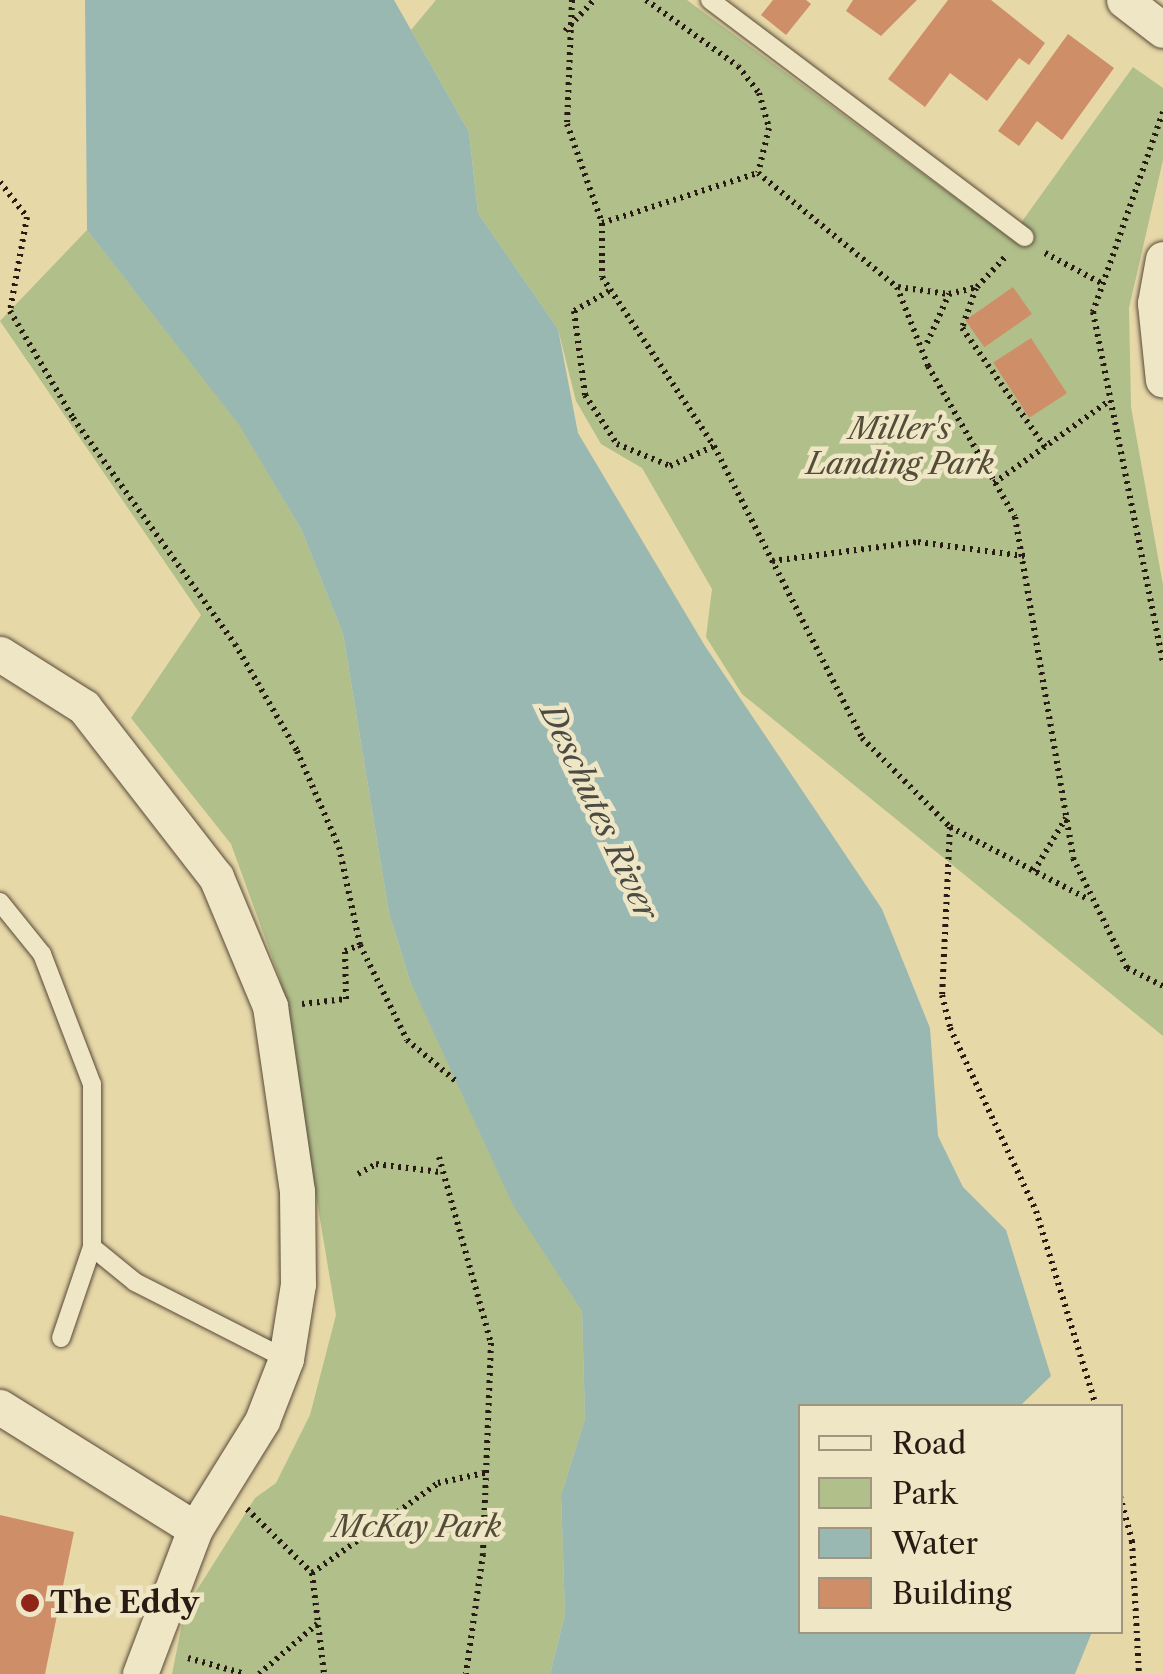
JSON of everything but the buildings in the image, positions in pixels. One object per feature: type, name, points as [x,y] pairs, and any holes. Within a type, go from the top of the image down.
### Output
[{"type":"street","points":[[1124,0],[1163,30]]},
{"type":"street","points":[[1163,259],[1156,303],[1163,380]]},
{"type":"street","points":[[0,654],[84,707],[135,765],[216,877],[270,1006],[297,1190],[286,1359],[220,1494],[195,1529],[140,1674]]},
{"type":"street","points":[[0,1406],[195,1529]]},
{"type":"lane","points":[[710,0],[1025,237]]},
{"type":"lane","points":[[0,902],[42,954],[92,1084],[92,1247],[61,1338]]},
{"type":"lane","points":[[92,1247],[135,1282],[286,1359]]},
{"type":"path","points":[[572,0],[564,32],[567,124],[602,224],[598,259],[609,291],[714,446],[862,738],[950,827],[1086,898]]},
{"type":"path","points":[[564,32],[594,0]]},
{"type":"path","points":[[646,0],[738,66],[758,93],[769,128],[758,173]]},
{"type":"path","points":[[602,224],[758,173]]},
{"type":"path","points":[[758,173],[897,287],[927,344],[928,366],[994,483],[1025,556],[1067,816],[1086,898],[1127,968],[1163,986]]},
{"type":"path","points":[[0,182],[26,217],[10,311],[72,418],[235,644],[297,751],[339,848],[360,944],[408,1040],[458,1083]]},
{"type":"path","points":[[897,287],[949,294],[927,344]]},
{"type":"path","points":[[977,287],[962,328],[1045,447]]},
{"type":"path","points":[[609,291],[574,312],[585,395],[617,444],[658,464],[714,446]]},
{"type":"path","points":[[994,483],[1106,403]]},
{"type":"path","points":[[772,561],[918,542],[1025,556]]},
{"type":"path","points":[[1033,872],[1067,816]]},
{"type":"path","points":[[950,827],[946,1012],[1036,1211],[1095,1404]]},
{"type":"path","points":[[270,1006],[342,1002],[345,951],[360,944]]},
{"type":"path","points":[[439,1157],[440,1172],[491,1343],[489,1472],[466,1674]]},
{"type":"path","points":[[358,1174],[376,1164],[440,1172]]},
{"type":"path","points":[[312,1573],[438,1483],[489,1472]]},
{"type":"path","points":[[220,1494],[260,1516],[312,1573],[324,1674]]},
{"type":"path","points":[[1123,1524],[1139,1674]]},
{"type":"path","points":[[259,1674],[317,1624]]},
{"type":"path","points":[[188,1658],[245,1674]]},
{"type":"green space","name":"Miller's Landing Park","points":[[436,0],[687,0],[1010,238],[1133,67],[1163,88],[1163,160],[1129,308],[1131,407],[1163,585],[1163,1036],[742,694],[706,637],[712,589],[642,468],[601,444],[576,401],[558,329],[478,213],[469,132],[411,30]]},
{"type":"green space","name":"McKay Park","points":[[87,230],[241,426],[301,529],[343,634],[389,913],[410,981],[582,1311],[585,1419],[561,1495],[565,1614],[550,1674],[172,1674],[185,1609],[255,1498],[276,1483],[310,1415],[336,1315],[280,979],[231,844],[131,718],[201,615],[0,321]]},
{"type":"water","name":"Deschutes River","points":[[85,0],[394,0],[469,132],[478,213],[558,329],[578,433],[705,646],[882,909],[930,1028],[938,1136],[963,1187],[1006,1230],[1051,1376],[1022,1404],[798,1404],[798,1634],[1091,1634],[1075,1674],[550,1674],[565,1614],[561,1495],[585,1419],[582,1311],[513,1205],[410,981],[389,913],[343,634],[301,529],[240,426],[87,230]]},
{"type":"place","name":"The Eddy","points":[[30,1603]]}]
